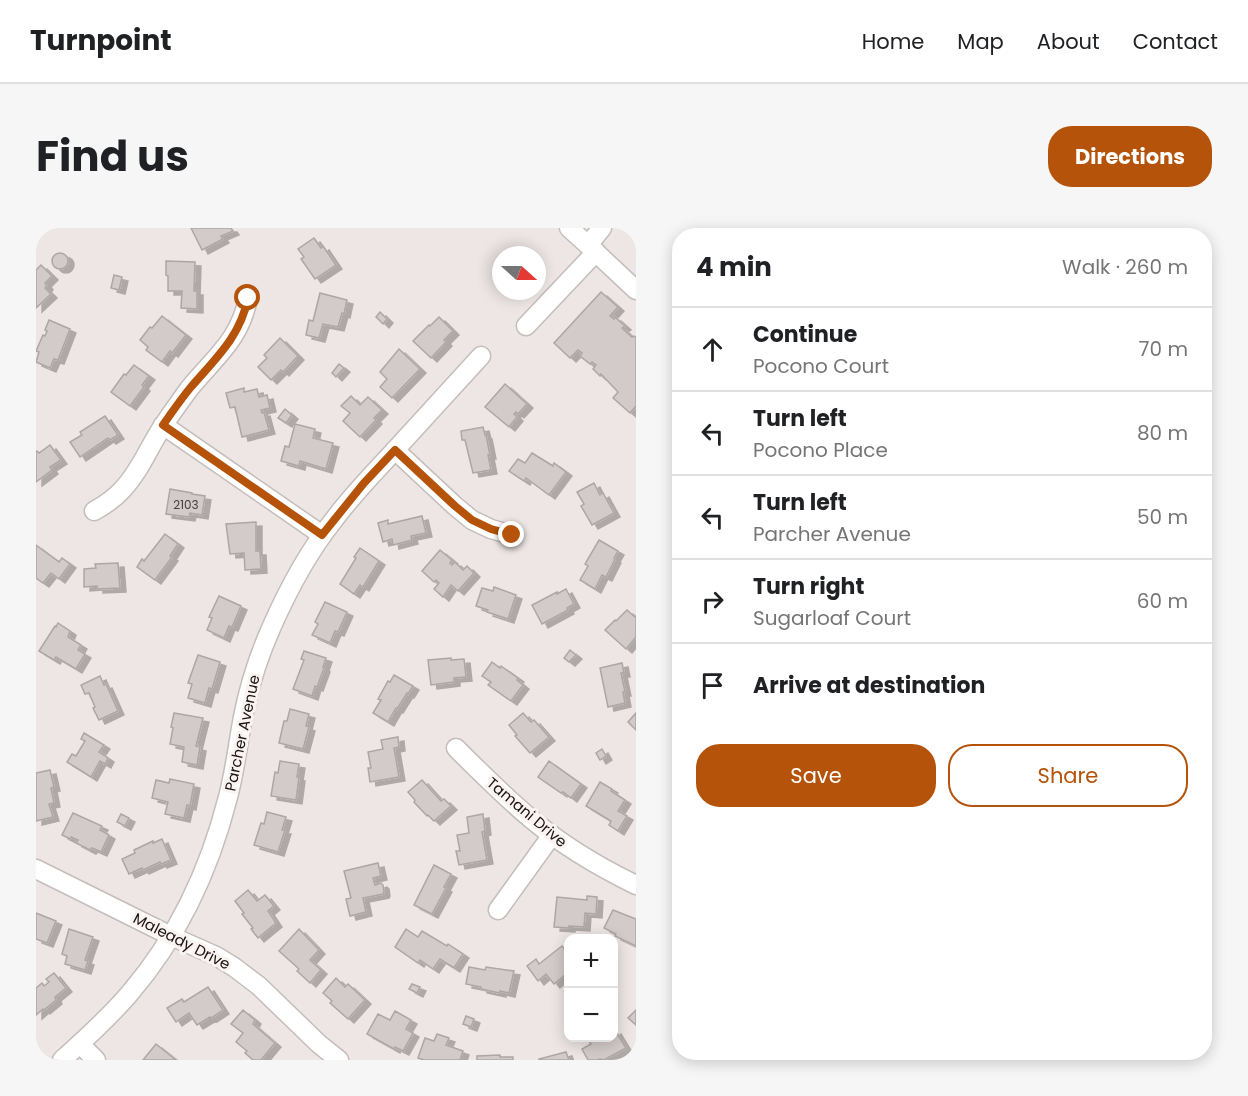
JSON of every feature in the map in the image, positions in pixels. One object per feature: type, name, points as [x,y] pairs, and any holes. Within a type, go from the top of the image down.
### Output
[{"type":"street","points":[[569,228],[636,290]]},
{"type":"street","points":[[526,326],[592,249],[602,228]]},
{"type":"street","points":[[94,511],[111,501],[124,488],[163,425],[189,389],[238,330],[248,298]]},
{"type":"street","name":"Parcher Avenue","points":[[62,1060],[130,993],[171,936],[191,899],[212,851],[229,795],[255,671],[291,587],[322,535],[364,483],[481,356]]},
{"type":"street","points":[[163,425],[322,535]]},
{"type":"street","points":[[395,450],[472,520],[512,535]]},
{"type":"street","name":"Tamani Drive","points":[[456,748],[493,785],[552,835],[578,853],[636,885]]},
{"type":"street","points":[[498,910],[552,835]]},
{"type":"street","name":"Maleady Drive","points":[[36,869],[216,956],[234,967],[259,986],[339,1060]]},
{"type":"street","points":[[80,1044],[96,1060]]},
{"type":"building","points":[[191,228],[231,228],[233,231],[221,236],[223,239],[202,250]]},
{"type":"building","points":[[314,238],[321,248],[323,246],[336,265],[315,279],[301,259],[304,257],[298,249]]},
{"type":"building","points":[[60,253],[66,255],[68,261],[66,267],[60,269],[54,267],[52,261],[54,255]]},
{"type":"building","points":[[166,261],[195,262],[194,291],[197,291],[197,309],[181,308],[182,291],[168,291]]},
{"type":"building","points":[[41,265],[52,276],[45,283],[47,286],[45,288],[51,294],[36,308],[36,270]]},
{"type":"building","points":[[114,275],[122,277],[119,290],[111,288]]},
{"type":"building","points":[[601,292],[618,307],[610,316],[614,319],[615,317],[625,326],[622,328],[632,337],[636,337],[636,406],[630,413],[613,398],[618,392],[593,369],[596,365],[592,362],[590,364],[580,356],[582,353],[578,350],[570,358],[554,343]]},
{"type":"building","points":[[320,293],[347,300],[338,327],[323,324],[319,338],[306,335],[309,320],[313,321]]},
{"type":"building","points":[[380,312],[387,319],[383,324],[376,317]]},
{"type":"building","points":[[162,316],[186,335],[162,362],[146,350],[148,347],[140,340]]},
{"type":"building","points":[[439,317],[453,331],[431,358],[413,341]]},
{"type":"building","points":[[49,320],[70,329],[58,360],[54,359],[50,368],[36,362],[39,352],[36,351],[43,335],[45,336]]},
{"type":"building","points":[[280,338],[298,356],[283,372],[281,370],[271,380],[258,367],[267,358],[264,355]]},
{"type":"building","points":[[399,349],[420,369],[392,398],[380,387],[387,379],[380,372]]},
{"type":"building","points":[[339,364],[344,368],[336,377],[332,373]]},
{"type":"building","points":[[134,365],[149,376],[130,406],[111,392]]},
{"type":"building","points":[[505,384],[527,404],[518,414],[516,412],[514,414],[517,417],[509,427],[485,407]]},
{"type":"building","points":[[244,388],[244,392],[257,389],[259,397],[267,395],[270,408],[261,410],[262,413],[264,412],[269,430],[242,437],[235,407],[230,408],[226,393]]},
{"type":"building","points":[[351,396],[360,405],[368,397],[382,410],[360,437],[343,421],[350,413],[341,406]]},
{"type":"building","points":[[285,409],[292,415],[286,423],[278,418]]},
{"type":"building","points":[[105,416],[118,435],[110,440],[108,438],[80,457],[70,442],[82,435],[80,432]]},
{"type":"building","points":[[295,424],[315,429],[313,438],[333,443],[326,469],[300,461],[299,466],[281,461],[285,446],[289,447]]},
{"type":"building","points":[[483,427],[491,470],[473,473],[461,431]]},
{"type":"building","points":[[50,445],[61,460],[50,467],[52,470],[36,482],[36,452],[39,453]]},
{"type":"building","points":[[532,453],[553,466],[554,463],[566,472],[549,495],[526,478],[524,481],[509,471],[518,459],[525,463]]},
{"type":"building","points":[[594,483],[600,495],[603,493],[614,513],[592,525],[581,506],[584,504],[577,492]]},
{"type":"building","points":[[170,489],[205,496],[202,515],[190,513],[189,517],[166,514]]},
{"type":"building","points":[[422,516],[426,533],[411,536],[412,540],[393,545],[392,539],[383,542],[378,523],[388,520],[388,524]]},
{"type":"building","points":[[256,522],[256,551],[260,551],[261,569],[245,570],[244,553],[230,554],[226,524]]},
{"type":"building","points":[[165,534],[178,544],[170,556],[172,557],[155,580],[137,567]]},
{"type":"building","points":[[599,540],[618,551],[606,577],[602,575],[595,589],[580,580],[588,566],[585,564]]},
{"type":"building","points":[[36,545],[59,562],[62,558],[70,564],[59,579],[51,573],[43,583],[36,578]]},
{"type":"building","points":[[360,548],[379,561],[363,587],[360,585],[354,594],[340,584]]},
{"type":"building","points":[[440,550],[452,560],[450,563],[452,565],[455,562],[463,570],[467,566],[474,573],[458,591],[451,585],[443,597],[434,589],[439,583],[436,580],[434,582],[422,571]]},
{"type":"building","points":[[118,563],[120,588],[84,587],[84,569],[96,568],[95,564]]},
{"type":"building","points":[[494,587],[516,595],[508,619],[476,606],[482,588],[493,591]]},
{"type":"building","points":[[566,589],[574,604],[567,608],[568,610],[542,624],[532,605]]},
{"type":"building","points":[[219,596],[241,606],[232,627],[229,626],[224,638],[207,630],[212,618],[209,617]]},
{"type":"building","points":[[325,602],[347,612],[330,643],[312,635],[318,624],[315,622]]},
{"type":"building","points":[[627,610],[636,616],[636,637],[626,649],[605,630]]},
{"type":"building","points":[[58,623],[70,631],[68,637],[81,645],[78,650],[85,654],[76,669],[56,657],[54,660],[39,651]]},
{"type":"building","points":[[570,650],[576,655],[569,662],[564,658]]},
{"type":"building","points":[[304,651],[326,658],[312,696],[293,689],[304,660],[301,659]]},
{"type":"building","points":[[198,655],[220,662],[205,703],[188,698],[192,684],[188,683]]},
{"type":"building","points":[[451,658],[451,660],[464,659],[466,677],[454,678],[454,682],[431,685],[428,660]]},
{"type":"building","points":[[492,662],[518,678],[517,680],[523,685],[511,701],[488,685],[491,682],[482,676]]},
{"type":"building","points":[[622,663],[625,703],[608,707],[600,668]]},
{"type":"building","points":[[394,675],[413,686],[388,722],[373,713],[381,700],[378,699]]},
{"type":"building","points":[[100,676],[118,711],[99,720],[89,693],[85,694],[81,685]]},
{"type":"building","points":[[290,709],[309,714],[306,726],[309,727],[303,749],[279,743],[284,721],[287,721]]},
{"type":"building","points":[[174,713],[203,718],[196,746],[200,747],[197,765],[182,762],[184,747],[170,744]]},
{"type":"building","points":[[523,713],[531,722],[534,720],[549,737],[530,753],[515,736],[517,735],[509,725]]},
{"type":"building","points":[[636,713],[636,730],[628,722]]},
{"type":"building","points":[[84,733],[104,745],[99,752],[108,758],[105,764],[100,761],[91,777],[67,762],[72,754],[76,756],[85,741],[81,739]]},
{"type":"building","points":[[398,737],[399,747],[394,748],[399,777],[370,782],[368,768],[371,768],[368,752],[383,749],[381,740]]},
{"type":"building","points":[[602,749],[606,756],[600,760],[596,753]]},
{"type":"building","points":[[280,761],[299,764],[296,800],[271,796],[275,772],[278,773]]},
{"type":"building","points":[[549,761],[581,784],[571,798],[538,777]]},
{"type":"building","points":[[50,770],[54,787],[51,788],[54,803],[49,804],[53,817],[36,821],[36,773]]},
{"type":"building","points":[[170,779],[194,784],[190,806],[187,805],[184,818],[165,814],[168,802],[152,798],[156,780],[169,783]]},
{"type":"building","points":[[422,780],[441,801],[444,799],[451,806],[434,821],[414,802],[415,800],[408,792]]},
{"type":"building","points":[[600,782],[625,800],[618,811],[627,816],[618,831],[609,825],[611,821],[586,806]]},
{"type":"building","points":[[267,812],[286,817],[282,830],[285,830],[278,852],[254,845]]},
{"type":"building","points":[[73,813],[102,826],[100,830],[109,835],[101,852],[92,848],[90,850],[76,843],[78,840],[62,835]]},
{"type":"building","points":[[121,814],[129,818],[125,826],[117,822]]},
{"type":"building","points":[[483,814],[485,831],[482,832],[487,860],[459,865],[456,851],[460,851],[457,835],[469,833],[467,817]]},
{"type":"building","points":[[162,839],[171,860],[129,874],[122,859],[135,853],[134,850]]},
{"type":"building","points":[[378,863],[381,876],[373,878],[375,885],[381,883],[383,885],[383,894],[363,898],[366,912],[350,916],[346,899],[351,898],[344,871]]},
{"type":"building","points":[[434,865],[451,874],[432,914],[414,905]]},
{"type":"building","points":[[248,890],[257,901],[265,895],[274,906],[268,911],[276,923],[258,938],[235,901]]},
{"type":"building","points":[[587,896],[597,897],[596,914],[585,913],[584,927],[554,927],[557,897],[587,900]]},
{"type":"building","points":[[613,910],[636,919],[636,946],[618,937],[618,934],[604,928]]},
{"type":"building","points":[[36,913],[56,921],[47,943],[36,939]]},
{"type":"building","points":[[69,929],[93,937],[85,960],[88,961],[85,970],[65,964],[67,956],[62,954]]},
{"type":"building","points":[[299,929],[319,950],[310,960],[321,970],[310,983],[297,971],[299,969],[279,951]]},
{"type":"building","points":[[406,929],[418,937],[422,931],[463,954],[454,968],[440,959],[433,969],[420,960],[418,963],[395,947]]},
{"type":"building","points":[[562,946],[564,949],[564,976],[554,984],[546,974],[538,981],[527,966],[536,959],[539,964]]},
{"type":"building","points":[[469,967],[514,971],[509,993],[500,991],[500,993],[466,984]]},
{"type":"building","points":[[54,973],[66,988],[55,997],[56,1000],[36,1015],[36,988],[42,983],[44,986],[49,982],[46,979]]},
{"type":"building","points":[[336,978],[345,987],[348,984],[365,1000],[348,1019],[330,1003],[332,1001],[323,993]]},
{"type":"building","points":[[412,984],[420,987],[417,993],[409,989]]},
{"type":"building","points":[[208,987],[223,1010],[197,1025],[189,1013],[176,1022],[167,1008],[182,999],[184,1002]]},
{"type":"building","points":[[243,1010],[255,1020],[253,1024],[275,1043],[261,1060],[253,1060],[245,1053],[247,1051],[236,1042],[243,1033],[231,1024]]},
{"type":"building","points":[[636,1010],[636,1025],[628,1018]]},
{"type":"building","points":[[395,1011],[411,1020],[406,1029],[413,1033],[403,1051],[395,1047],[394,1049],[367,1034],[378,1014],[390,1020]]},
{"type":"building","points":[[466,1016],[474,1019],[471,1027],[463,1024]]},
{"type":"building","points":[[437,1034],[449,1038],[446,1045],[463,1051],[460,1060],[418,1058],[425,1038],[434,1041]]},
{"type":"building","points":[[618,1035],[626,1048],[604,1060],[588,1060],[582,1049],[591,1044],[590,1042],[618,1042]]},
{"type":"building","points":[[156,1044],[176,1060],[143,1060]]},
{"type":"building","points":[[566,1052],[569,1060],[539,1060],[539,1059]]},
{"type":"building","points":[[500,1055],[500,1057],[513,1057],[513,1060],[477,1060],[477,1056]]},
{"type":"route","points":[[248,298],[238,330],[189,389],[163,425],[322,535],[364,483],[395,450],[472,520],[512,535]]}]
